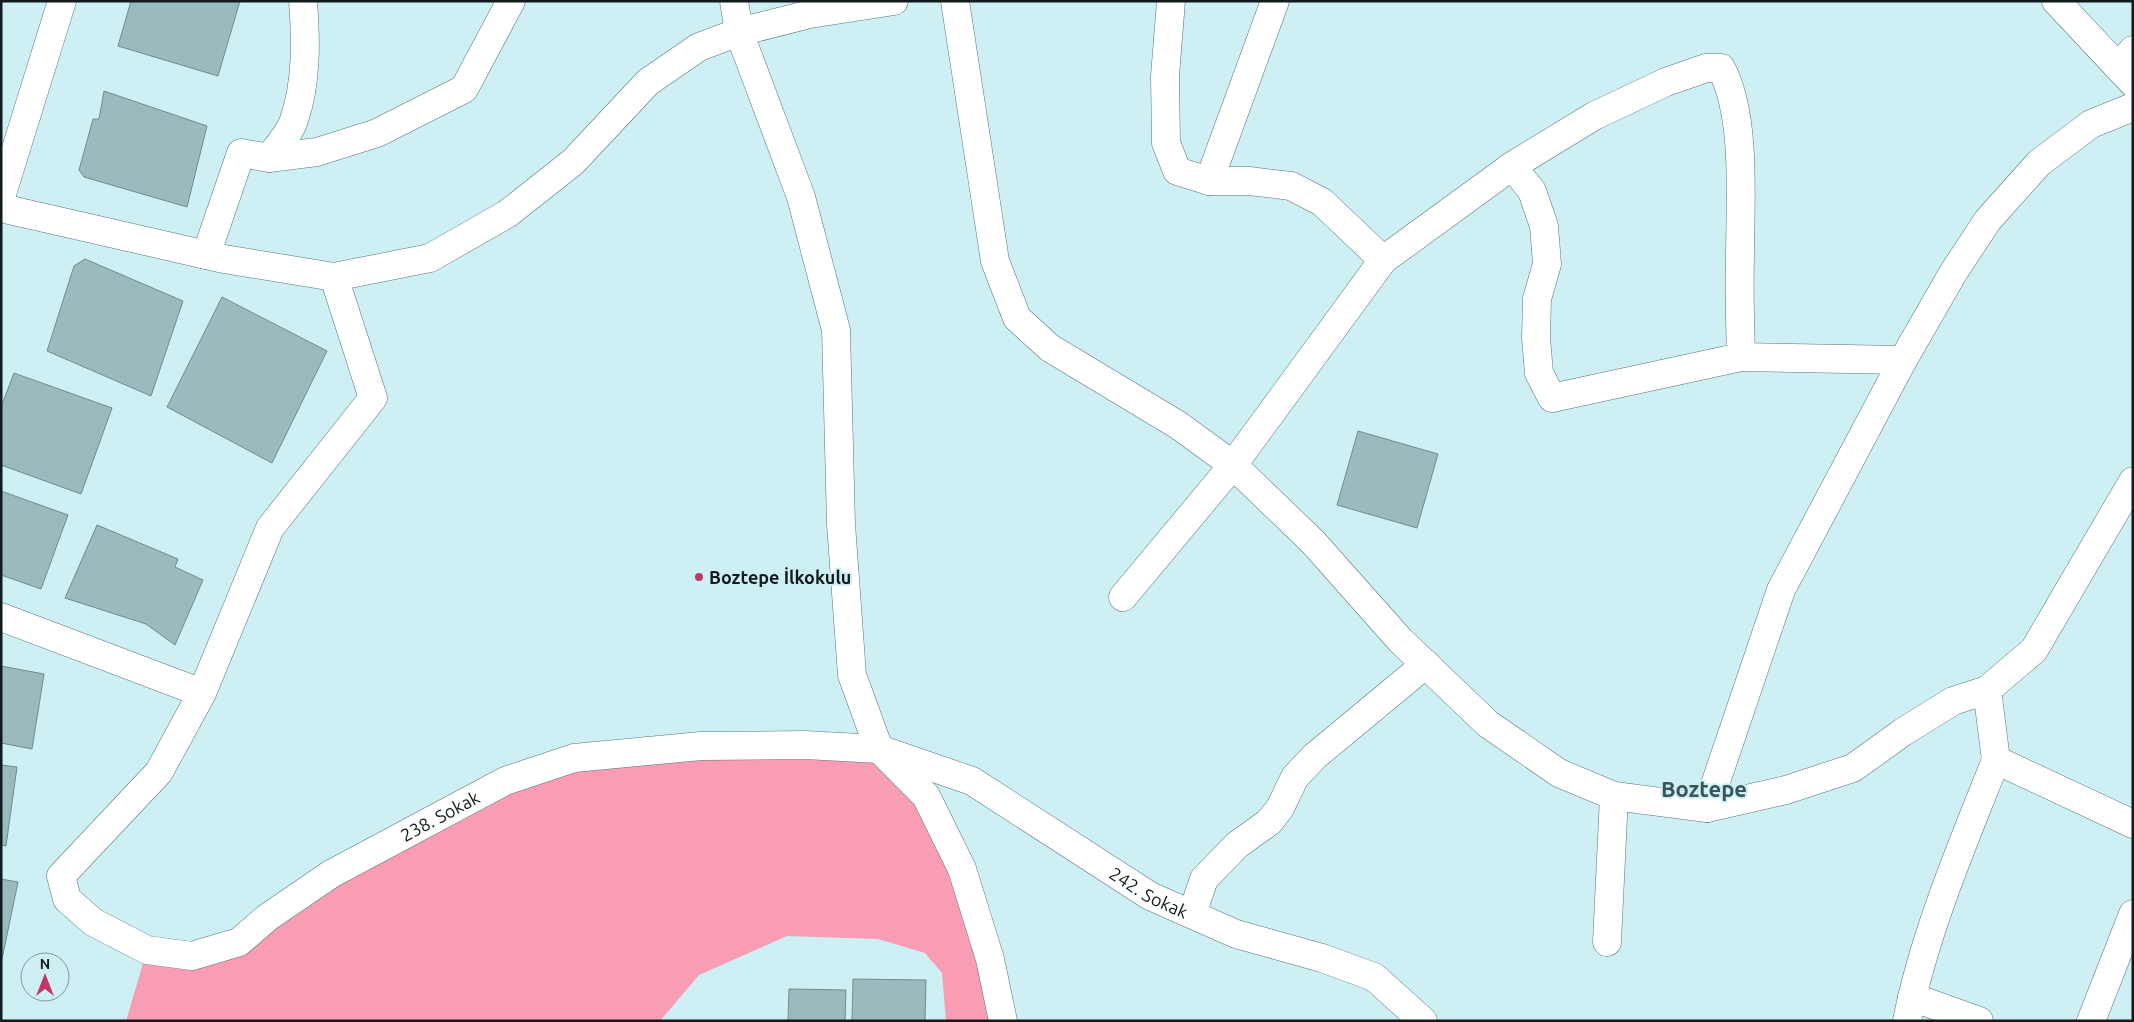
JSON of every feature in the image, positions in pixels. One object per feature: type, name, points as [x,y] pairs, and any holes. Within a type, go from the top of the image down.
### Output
[{"type":"street","points":[[1,197],[62,1]]},
{"type":"street","points":[[269,158],[294,121],[296,113],[303,80],[306,38],[303,1]]},
{"type":"street","points":[[206,255],[242,153],[269,158],[317,152],[377,133],[464,89],[510,1]]},
{"type":"street","points":[[734,1],[739,32],[801,198],[836,330],[841,524],[852,675],[879,749],[926,796],[962,869],[990,959],[1003,1021]]},
{"type":"street","points":[[1,208],[206,255],[334,277],[430,258],[506,214],[573,162],[648,82],[699,47],[739,32],[810,14],[894,1]]},
{"type":"street","points":[[955,1],[995,261],[1017,318],[1050,348],[1178,425],[1233,465],[1313,542],[1400,640],[1488,724],[1559,773],[1614,796],[1707,808],[1786,790],[1853,768],[1903,732],[1953,701],[1987,690],[2034,650],[2133,481]]},
{"type":"street","points":[[1171,1],[1165,76],[1166,143],[1177,171],[1209,181],[1249,181],[1291,186],[1322,202],[1383,260]]},
{"type":"street","points":[[1209,181],[1275,1]]},
{"type":"street","points":[[2056,1],[2128,67]]},
{"type":"street","points":[[1123,597],[1233,465],[1383,260],[1512,166],[1594,116],[1706,68],[1721,68],[1728,81],[1737,123],[1740,187],[1741,357]]},
{"type":"street","points":[[1707,808],[1781,590],[1903,360],[1953,273],[1988,220],[2039,163],[2091,124],[2133,107]]},
{"type":"street","points":[[1512,166],[1532,191],[1544,226],[1547,264],[1537,299],[1536,338],[1539,373],[1552,398],[1741,357],[1903,360]]},
{"type":"street","points":[[1,617],[202,693],[270,528],[373,398],[334,277]]},
{"type":"street","points":[[1192,914],[1204,879],[1237,845],[1269,822],[1280,808],[1295,777],[1316,756],[1426,664]]},
{"type":"street","points":[[1979,1021],[1910,1009],[1951,874],[1996,760],[1987,690]]},
{"type":"street","name":"238. Sokak","points":[[202,693],[159,772],[61,876],[67,899],[93,922],[147,950],[192,956],[239,942],[268,917],[332,874],[505,781],[574,758],[702,746],[805,745],[879,749]]},
{"type":"street","name":"242. Sokak","points":[[879,749],[972,781],[1150,896],[1236,934],[1322,958],[1374,977],[1423,1021]]},
{"type":"street","points":[[1996,760],[2133,824]]},
{"type":"street","points":[[1607,942],[1614,796]]},
{"type":"street","points":[[2091,1021],[2133,914]]},
{"type":"shaded area","points":[[879,749],[926,796],[1003,1021],[946,1021],[942,973],[925,953],[878,939],[787,936],[699,975],[660,1021],[126,1021],[147,950],[192,956],[574,758]]},
{"type":"building","points":[[131,1],[240,1],[218,76],[118,46]]},
{"type":"building","points":[[104,91],[207,126],[187,207],[84,177],[79,170],[93,119],[99,119]]},
{"type":"building","points":[[85,259],[183,301],[151,396],[47,351],[74,266]]},
{"type":"building","points":[[222,297],[327,351],[272,463],[167,407]]},
{"type":"building","points":[[14,373],[112,408],[81,494],[1,465],[1,407]]},
{"type":"building","points":[[1358,431],[1438,454],[1417,528],[1337,505]]},
{"type":"building","points":[[1,491],[68,515],[41,589],[1,575]]},
{"type":"building","points":[[97,525],[178,559],[175,567],[203,580],[175,645],[146,624],[65,598]]},
{"type":"building","points":[[1,666],[44,674],[32,749],[1,743]]},
{"type":"building","points":[[1,765],[17,767],[6,846],[1,845]]},
{"type":"building","points":[[1,879],[18,882],[2,959],[1,959]]},
{"type":"building","points":[[853,979],[926,980],[925,1021],[852,1021]]},
{"type":"building","points":[[789,989],[846,990],[845,1021],[788,1021]]},
{"type":"place","name":"Boztepe İlkokulu","points":[[699,577]]},
{"type":"district","name":"Boztepe","points":[[1704,788]]}]
